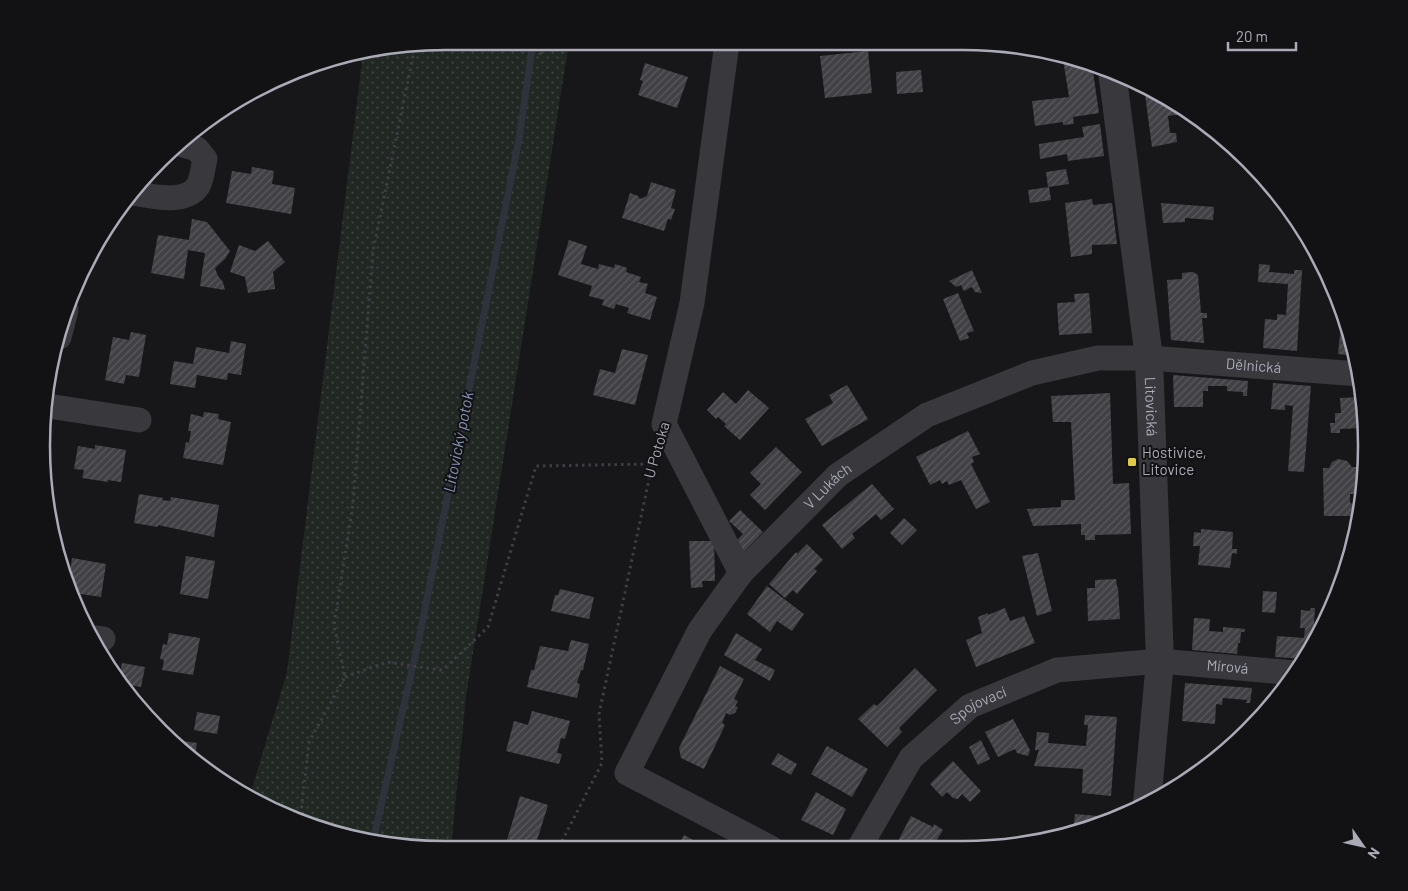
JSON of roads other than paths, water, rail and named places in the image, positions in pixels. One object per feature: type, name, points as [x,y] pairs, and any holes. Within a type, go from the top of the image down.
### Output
[{"type":"street","name":"U Potoka","points":[[726,50],[692,303],[664,424],[741,573]]},
{"type":"street","name":"Litovická","points":[[1113,80],[1150,358],[1160,661],[1148,794]]},
{"type":"street","points":[[140,194],[162,198],[187,195],[198,185],[205,159],[197,149],[187,146]]},
{"type":"street","name":"V Lukách","points":[[758,841],[627,773],[700,630],[741,573],[838,475],[927,415],[1032,373],[1098,358],[1150,358]]},
{"type":"street","name":"Dělnická","points":[[1150,358],[1351,373]]},
{"type":"street","points":[[52,407],[139,420]]},
{"type":"street","name":"Mírová","points":[[1160,661],[1286,672]]},
{"type":"street","name":"Spojovací","points":[[863,841],[911,758],[970,706],[1057,670],[1160,661]]},
{"type":"waterway","name":"Litovický potok","points":[[375,834],[419,639],[519,139],[532,50]]},
{"type":"place","name":"Hostivice, Litovice","points":[[1132,462]]}]
